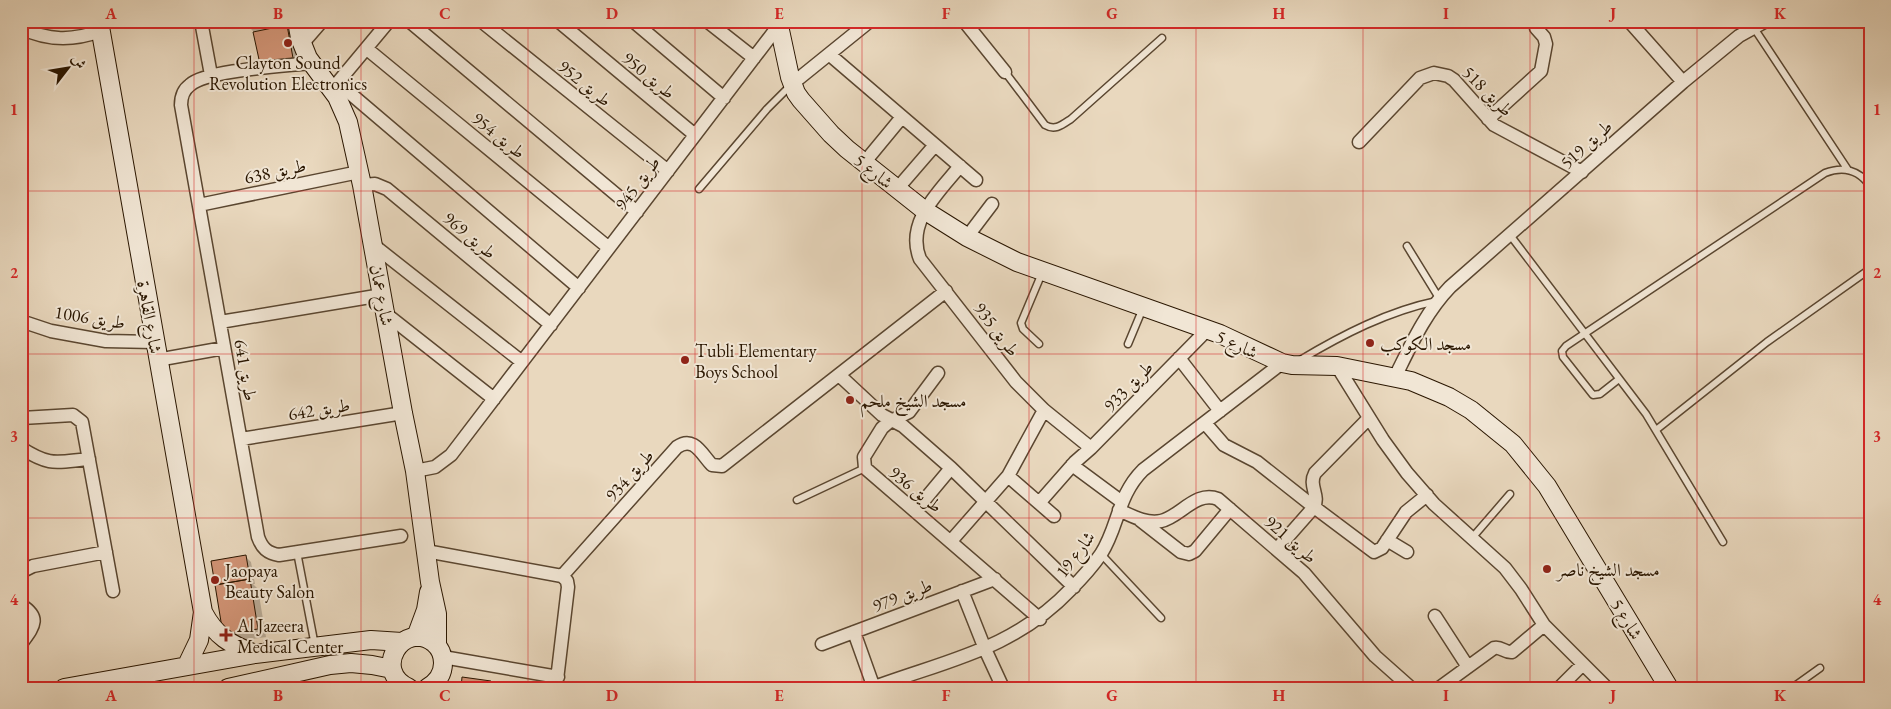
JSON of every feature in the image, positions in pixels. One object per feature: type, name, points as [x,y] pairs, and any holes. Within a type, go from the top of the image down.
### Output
[{"type":"street","points":[[201,21],[211,75],[311,63]]},
{"type":"street","name":"شارع عمان","points":[[297,21],[302,44],[311,63],[336,85],[348,122],[360,178],[386,314],[402,413],[415,472],[430,582],[437,614],[442,673],[438,680],[427,688]]},
{"type":"street","points":[[302,44],[322,21]]},
{"type":"street","points":[[389,21],[336,85],[352,95],[579,288]]},
{"type":"street","points":[[409,21],[637,212]]},
{"type":"street","name":"طريق 952","points":[[481,21],[668,171]]},
{"type":"street","name":"طريق 950","points":[[558,21],[695,136]]},
{"type":"street","points":[[633,21],[724,98]]},
{"type":"street","points":[[707,21],[754,58]]},
{"type":"street","points":[[792,84],[870,21]]},
{"type":"street","points":[[964,21],[1005,72]]},
{"type":"street","points":[[1629,21],[1683,82]]},
{"type":"street","name":"طريق 945","points":[[415,472],[435,467],[451,455],[724,98],[779,23]]},
{"type":"street","name":"شارع 5","points":[[779,23],[792,84],[801,100],[831,134],[864,163],[924,210],[990,250],[1042,272],[1234,340],[1270,359],[1287,364],[1337,366],[1395,377],[1430,387],[1471,410],[1513,444],[1546,486],[1670,688]]},
{"type":"street","name":"طريق 519","points":[[1395,377],[1415,335],[1438,300],[1683,82],[1739,36],[1760,24]]},
{"type":"street","points":[[21,28],[31,33],[54,38],[78,38],[99,26]]},
{"type":"street","name":"شارع القاهرة","points":[[99,26],[203,612],[209,624],[218,635],[228,643],[255,654]]},
{"type":"street","points":[[1488,119],[1541,71],[1546,44],[1544,37],[1536,28]]},
{"type":"street","name":"طريق 954","points":[[366,49],[609,248]]},
{"type":"street","points":[[830,54],[976,180]]},
{"type":"street","name":"طريق 518","points":[[1359,142],[1420,78],[1434,73],[1454,80],[1488,119],[1501,130],[1582,172]]},
{"type":"street","name":"طريق 641","points":[[211,75],[190,85],[181,98],[181,105],[260,544],[272,554],[279,555],[401,536]]},
{"type":"street","points":[[864,163],[902,116]]},
{"type":"street","points":[[897,189],[935,145]]},
{"type":"street","points":[[924,210],[960,166]]},
{"type":"street","name":"طريق 638","points":[[198,205],[360,178]]},
{"type":"street","name":"طريق 969","points":[[360,178],[387,189],[551,325]]},
{"type":"street","points":[[967,237],[992,204]]},
{"type":"street","name":"طريق 935","points":[[924,210],[915,238],[916,249],[920,259],[1008,372],[1044,410],[1091,448]]},
{"type":"street","points":[[372,244],[522,362]]},
{"type":"street","name":"طريق 934","points":[[562,576],[681,444],[695,445],[712,465],[722,466],[946,291]]},
{"type":"street","points":[[220,322],[382,294]]},
{"type":"street","points":[[386,314],[494,399]]},
{"type":"street","name":"طريق 1006","points":[[21,320],[52,331],[106,341],[154,342]]},
{"type":"street","name":"طريق 933","points":[[1039,503],[1072,465],[1207,330]]},
{"type":"street","points":[[157,360],[224,348]]},
{"type":"street","points":[[1179,358],[1220,411]]},
{"type":"street","name":"شارع 19","points":[[873,688],[985,649],[1014,635],[1040,619],[1074,587],[1101,554],[1110,538],[1120,506],[1130,485],[1143,470],[1220,411],[1287,364]]},
{"type":"street","points":[[1337,366],[1395,456],[1426,495],[1495,558],[1513,578],[1544,625],[1607,688]]},
{"type":"street","name":"طريق 936","points":[[938,372],[909,412],[882,428],[864,458],[865,468],[916,510],[1040,619]]},
{"type":"street","points":[[839,375],[882,415],[903,426],[950,468],[1074,587]]},
{"type":"street","points":[[951,541],[1008,476],[1044,410]]},
{"type":"street","name":"طريق 642","points":[[241,439],[402,413]]},
{"type":"street","points":[[22,418],[73,415],[82,422],[113,591]]},
{"type":"street","points":[[1277,549],[1314,507],[1316,499],[1312,481],[1315,473],[1369,418]]},
{"type":"street","points":[[1205,423],[1224,445],[1257,462],[1371,550],[1380,550],[1406,512],[1426,495]]},
{"type":"street","points":[[21,448],[39,459],[52,463],[89,459]]},
{"type":"street","points":[[1072,465],[1120,506]]},
{"type":"street","points":[[916,510],[950,468]]},
{"type":"street","points":[[1008,476],[1054,516]]},
{"type":"street","name":"طريق 921","points":[[1120,506],[1138,518],[1160,521],[1205,496],[1218,499],[1317,586],[1375,656],[1411,688]]},
{"type":"street","points":[[1138,518],[1181,552],[1189,554],[1195,551],[1230,509]]},
{"type":"street","points":[[1387,540],[1407,552]]},
{"type":"street","points":[[64,688],[255,654],[371,640],[431,641],[440,652],[557,683],[568,587],[567,580],[562,576],[426,551]]},
{"type":"street","points":[[21,572],[32,566],[106,552]]},
{"type":"street","name":"طريق 979","points":[[822,644],[995,579]]},
{"type":"street","name":"شارع عمان","points":[[399,682],[393,654],[409,640],[426,610],[430,582]]},
{"type":"street","points":[[962,591],[1002,688]]},
{"type":"street","points":[[21,605],[31,612],[34,619],[32,628],[21,644]]},
{"type":"street","name":"شارع القاهرة","points":[[187,665],[199,640],[203,612]]},
{"type":"street","points":[[1435,616],[1468,667]]},
{"type":"street","points":[[1439,688],[1496,648],[1500,647],[1508,652],[1512,652],[1544,625]]},
{"type":"street","points":[[854,632],[873,688]]},
{"type":"street","points":[[228,688],[330,665],[350,663],[372,665],[399,682]]},
{"type":"street","points":[[1559,688],[1583,664]]},
{"type":"lane","points":[[1760,24],[1848,170]]},
{"type":"lane","points":[[1005,72],[1045,125],[1050,128],[1056,128],[1071,120],[1162,38]]},
{"type":"lane","points":[[698,189],[767,109],[792,84]]},
{"type":"lane","points":[[1619,379],[1596,396],[1591,393],[1563,357],[1563,348],[1825,173],[1840,169],[1848,170],[1862,177],[1870,186]]},
{"type":"lane","points":[[1510,235],[1656,430],[1723,542]]},
{"type":"lane","points":[[1408,246],[1438,300]]},
{"type":"lane","points":[[1656,430],[1767,342],[1870,269]]},
{"type":"lane","points":[[1039,344],[1023,329],[1021,323],[1042,272]]},
{"type":"lane","name":"طريق 519","points":[[1287,364],[1373,323],[1417,305],[1438,300]]},
{"type":"lane","points":[[1128,344],[1143,308]]},
{"type":"lane","points":[[797,500],[865,468]]},
{"type":"lane","points":[[1472,538],[1510,494]]},
{"type":"lane","points":[[298,552],[315,646]]},
{"type":"lane","points":[[1101,554],[1161,618]]},
{"type":"lane","points":[[1792,688],[1820,668]]},
{"type":"building","points":[[247,21],[282,21],[282,23],[248,28]]},
{"type":"building","points":[[287,25],[293,58],[260,64],[253,32]]},
{"type":"building","points":[[246,555],[250,579],[215,585],[211,561]]},
{"type":"building","points":[[250,579],[258,629],[223,634],[215,585]]},
{"type":"building","points":[[462,677],[491,681],[490,688],[461,688]]},
{"type":"place","name":"Clayton Sound Revolution Electronics","points":[[288,43]]},
{"type":"place","name":"مسجد الكوكب","points":[[1370,343]]},
{"type":"place","name":"Tubli Elementary Boys School","points":[[685,360]]},
{"type":"place","name":"مسجد الشيخ ملحم","points":[[850,400]]},
{"type":"place","name":"مسجد الشيخ ناصر","points":[[1547,569]]},
{"type":"place","name":"Jaopaya Beauty Salon","points":[[215,580]]},
{"type":"place","name":"Al Jazeera Medical Center","points":[[226,635]]}]
